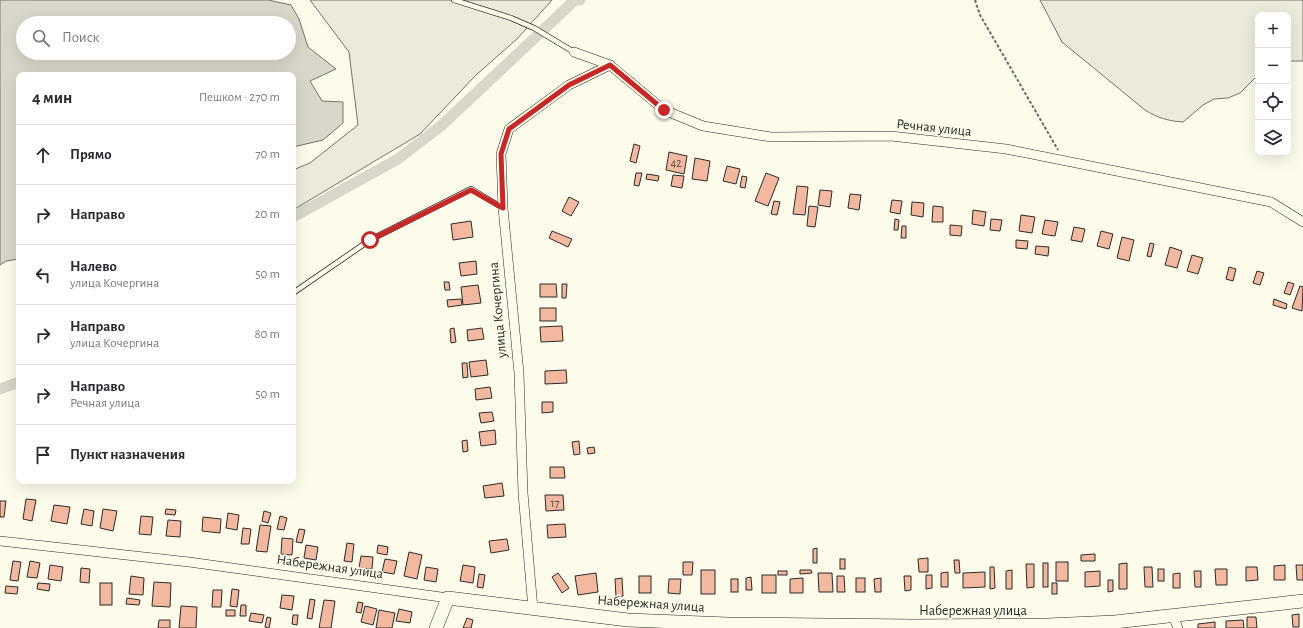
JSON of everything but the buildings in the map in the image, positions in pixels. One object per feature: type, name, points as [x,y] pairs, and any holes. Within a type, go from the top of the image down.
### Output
[{"type":"street","name":"Речная улица","points":[[574,52],[610,65],[664,110],[703,126],[771,137],[891,136],[1006,149],[1270,202],[1303,222]]},
{"type":"street","name":"улица Кочергина","points":[[533,609],[523,493],[519,373],[503,208],[501,154],[509,129],[569,85],[610,65]]},
{"type":"street","name":"Набережная улица","points":[[0,541],[189,562],[448,598],[628,620],[728,624],[914,626],[1055,625],[1115,622],[1303,601]]},
{"type":"street","points":[[436,628],[448,598]]},
{"type":"street","points":[[1173,616],[1178,628]]},
{"type":"lane","points":[[454,0],[511,18],[534,28],[574,52]]},
{"type":"lane","points":[[296,291],[370,240],[471,190],[503,208]]},
{"type":"path","points":[[975,0],[980,15],[1016,75],[1064,161]]},
{"type":"shaded area","points":[[0,0],[268,0],[291,5],[299,19],[308,47],[336,69],[310,81],[322,101],[343,102],[343,123],[323,140],[296,146],[296,72],[16,72],[16,259],[6,261],[0,265]]},
{"type":"shaded area","points":[[310,0],[552,0],[517,39],[476,75],[420,134],[296,208],[296,169],[310,163],[358,125],[349,52]]},
{"type":"shaded area","points":[[1040,0],[1303,0],[1303,61],[1291,61],[1291,12],[1255,12],[1255,78],[1240,93],[1228,98],[1214,99],[1203,105],[1183,122],[1168,120],[1145,110],[1062,42]]},
{"type":"waterway","points":[[296,215],[398,159],[442,125],[575,0],[580,0]]},
{"type":"waterway","points":[[0,389],[16,383]]},
{"type":"route","points":[[370,240],[471,190],[503,208],[501,154],[509,129],[569,85],[610,65],[664,110]]}]
